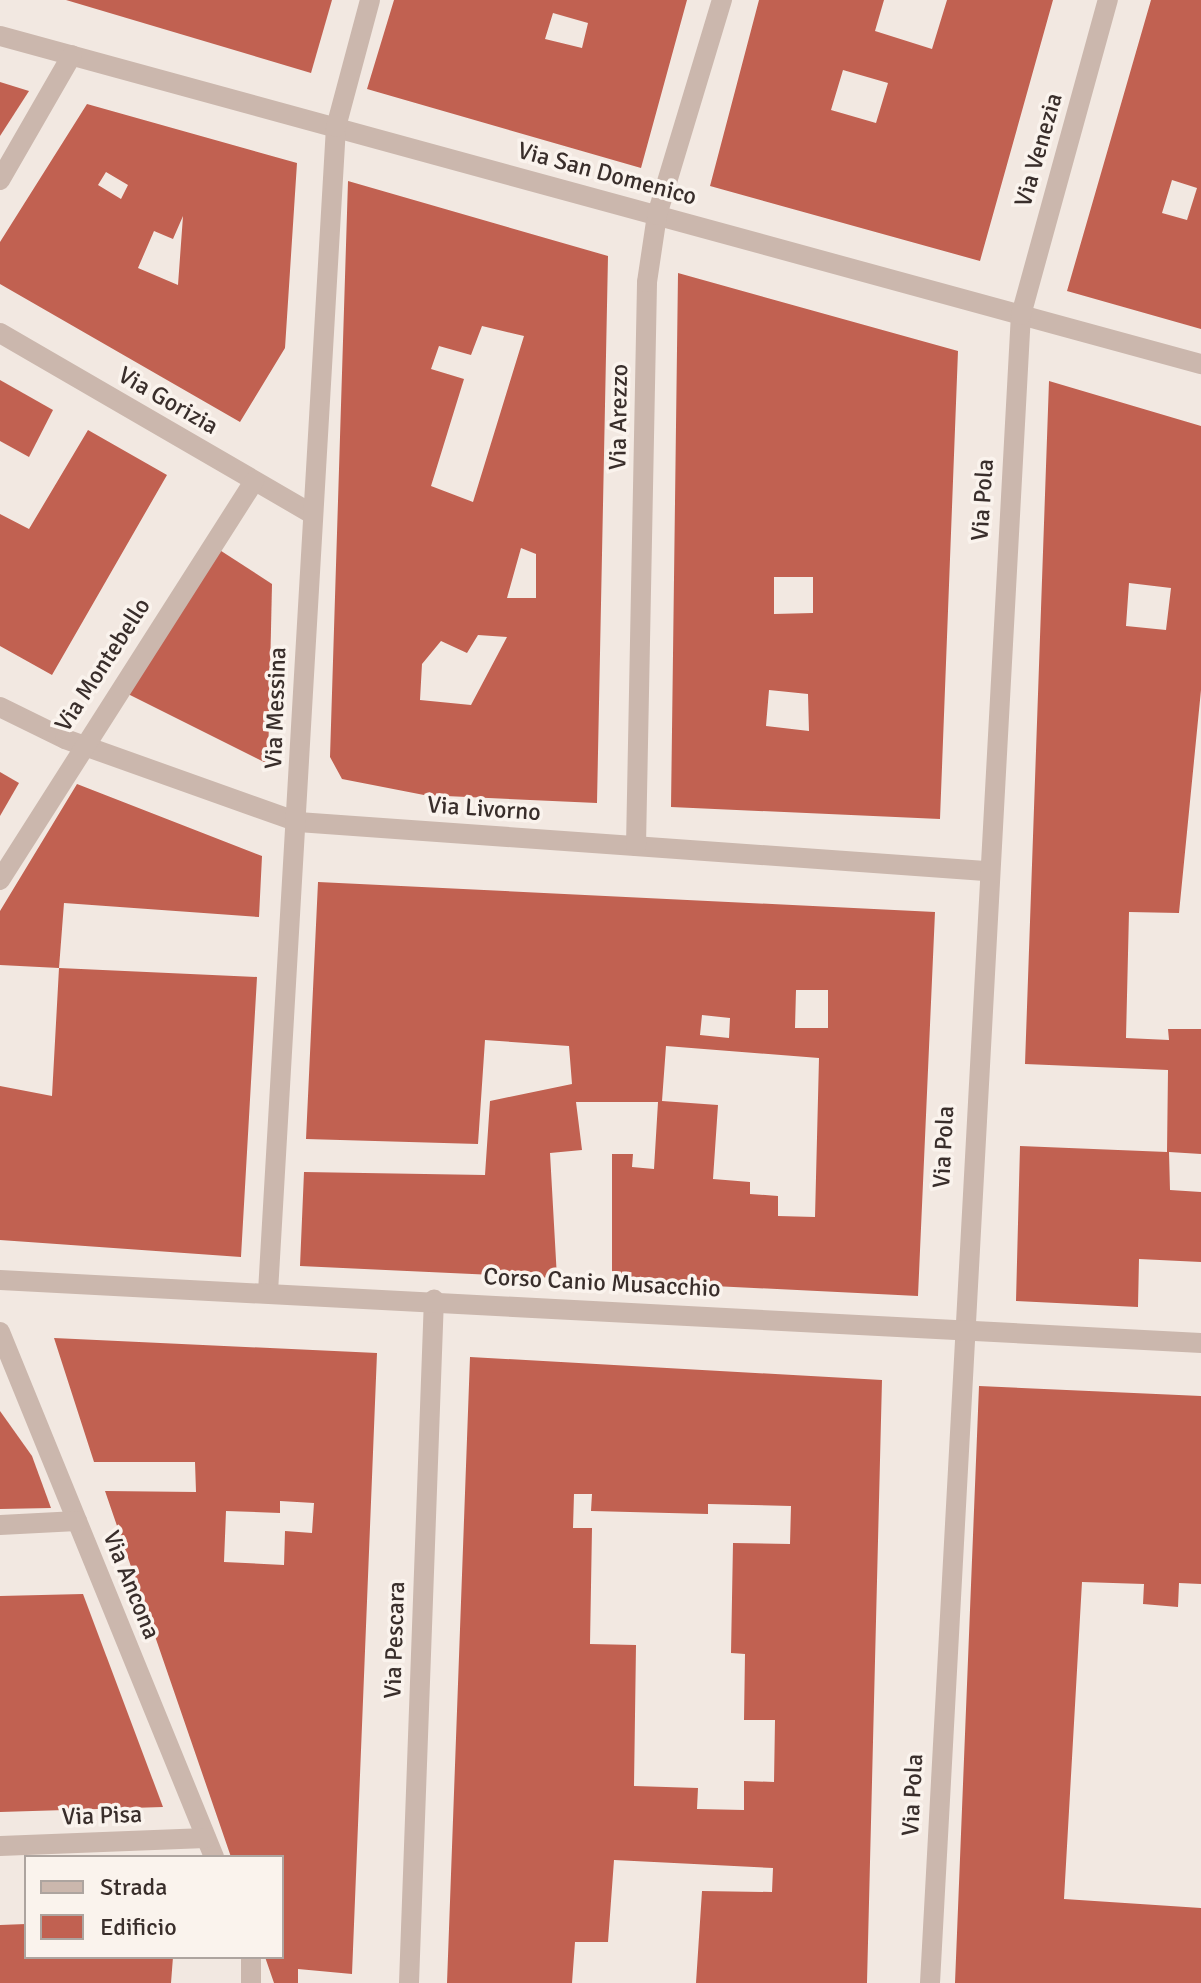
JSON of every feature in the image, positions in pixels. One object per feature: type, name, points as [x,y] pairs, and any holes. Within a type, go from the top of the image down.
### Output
[{"type":"street","name":"Via Messina","points":[[268,1292],[298,822],[309,512],[336,127],[370,0]]},
{"type":"street","name":"Via Arezzo","points":[[636,846],[647,282],[657,215],[722,0]]},
{"type":"street","name":"Via Venezia","points":[[1021,315],[1108,0]]},
{"type":"street","name":"Via San Domenico","points":[[0,36],[1201,364]]},
{"type":"street","points":[[0,180],[72,55]]},
{"type":"street","name":"Via Pola","points":[[930,1983],[985,871],[1021,315]]},
{"type":"street","name":"Via Gorizia","points":[[0,333],[309,512]]},
{"type":"street","name":"Via Montebello","points":[[0,880],[83,745],[254,481]]},
{"type":"street","name":"Via Livorno","points":[[0,707],[83,745],[298,822],[985,871]]},
{"type":"street","name":"Corso Canio Musacchio","points":[[0,1280],[434,1299],[1201,1343]]},
{"type":"street","name":"Via Pescara","points":[[409,1983],[434,1299]]},
{"type":"street","name":"Via Ancona","points":[[0,1332],[210,1847]]},
{"type":"street","points":[[0,1525],[77,1521]]},
{"type":"street","name":"Via Pisa","points":[[0,1846],[210,1847]]},
{"type":"street","points":[[251,1959],[251,1983]]},
{"type":"building","points":[[66,0],[332,0],[311,73]]},
{"type":"building","points":[[394,0],[687,0],[641,168],[367,89]],"holes":[[[553,13],[588,23],[582,48],[545,39]]]},
{"type":"building","points":[[759,0],[884,0],[875,31],[932,49],[947,0],[1053,0],[980,261],[710,186]],"holes":[[[843,70],[888,83],[876,123],[831,110]]]},
{"type":"building","points":[[1151,0],[1201,0],[1201,329],[1067,291]],"holes":[[[1172,180],[1197,188],[1187,220],[1162,213]]]},
{"type":"building","points":[[0,82],[29,91],[0,136]]},
{"type":"building","points":[[87,104],[297,163],[285,348],[240,422],[0,284],[0,242]],"holes":[[[106,172],[128,185],[121,199],[98,185]],[[183,216],[178,285],[138,268],[154,231],[173,239]]]},
{"type":"building","points":[[348,181],[608,256],[597,803],[424,795],[342,779],[330,757]],"holes":[[[482,326],[524,336],[473,502],[431,486],[464,379],[431,369],[439,346],[471,355]],[[521,548],[536,554],[536,598],[507,598]],[[478,635],[507,637],[471,705],[420,700],[422,664],[441,641],[467,653]]]},
{"type":"building","points":[[678,273],[958,351],[940,819],[671,807]],"holes":[[[774,577],[813,577],[813,613],[774,614]],[[769,690],[808,694],[809,731],[766,726]]]},
{"type":"building","points":[[0,380],[53,410],[29,457],[0,441]]},
{"type":"building","points":[[1049,381],[1201,426],[1201,690],[1179,913],[1129,912],[1126,1038],[1169,1040],[1168,1029],[1201,1029],[1201,1154],[1169,1152],[1170,1190],[1201,1192],[1201,1262],[1139,1259],[1138,1307],[1016,1301],[1020,1146],[1167,1152],[1168,1070],[1025,1064]],"holes":[[[1129,583],[1171,588],[1166,630],[1126,626]]]},
{"type":"building","points":[[88,430],[167,475],[52,675],[0,646],[0,514],[29,529]]},
{"type":"building","points":[[215,547],[272,584],[268,764],[128,694]]},
{"type":"building","points":[[0,772],[19,783],[0,816]]},
{"type":"building","points":[[77,784],[262,856],[259,917],[64,903],[59,968],[0,965],[0,911]]},
{"type":"building","points":[[318,882],[935,912],[918,1296],[612,1281],[612,1154],[633,1154],[632,1167],[654,1169],[658,1102],[576,1102],[582,1150],[550,1153],[557,1278],[300,1266],[304,1172],[485,1175],[490,1101],[572,1084],[569,1046],[485,1040],[478,1144],[306,1139]],"holes":[[[796,990],[828,990],[828,1028],[795,1028]],[[702,1015],[730,1018],[729,1038],[700,1035]],[[666,1046],[819,1058],[815,1217],[778,1216],[778,1196],[750,1194],[750,1182],[713,1179],[718,1105],[662,1101]]]},
{"type":"building","points":[[59,968],[257,977],[241,1257],[0,1240],[0,1086],[52,1096]]},
{"type":"building","points":[[54,1338],[377,1353],[352,1974],[298,1969],[298,1983],[274,1983],[266,1959],[284,1959],[284,1855],[230,1855],[105,1491],[196,1492],[195,1462],[94,1462]],"holes":[[[280,1501],[314,1503],[312,1533],[285,1531],[284,1565],[224,1562],[226,1511],[280,1513]]]},
{"type":"building","points":[[470,1357],[882,1380],[867,1983],[696,1983],[702,1891],[772,1892],[773,1868],[614,1860],[608,1942],[575,1942],[572,1983],[447,1983]],"holes":[[[574,1494],[592,1494],[591,1511],[708,1514],[708,1504],[791,1506],[790,1544],[733,1543],[731,1653],[745,1654],[744,1720],[775,1720],[774,1782],[744,1781],[744,1810],[697,1809],[698,1788],[634,1786],[636,1645],[590,1644],[592,1528],[573,1528]]]},
{"type":"building","points":[[979,1386],[1201,1396],[1201,1584],[1179,1583],[1178,1607],[1143,1604],[1144,1584],[1082,1582],[1064,1899],[1201,1908],[1201,1983],[955,1983]]},
{"type":"building","points":[[0,1411],[32,1456],[51,1508],[0,1509]]},
{"type":"building","points":[[83,1594],[163,1807],[0,1812],[0,1596]]},
{"type":"building","points":[[24,1924],[24,1959],[173,1959],[171,1983],[0,1983],[0,1925]]}]
